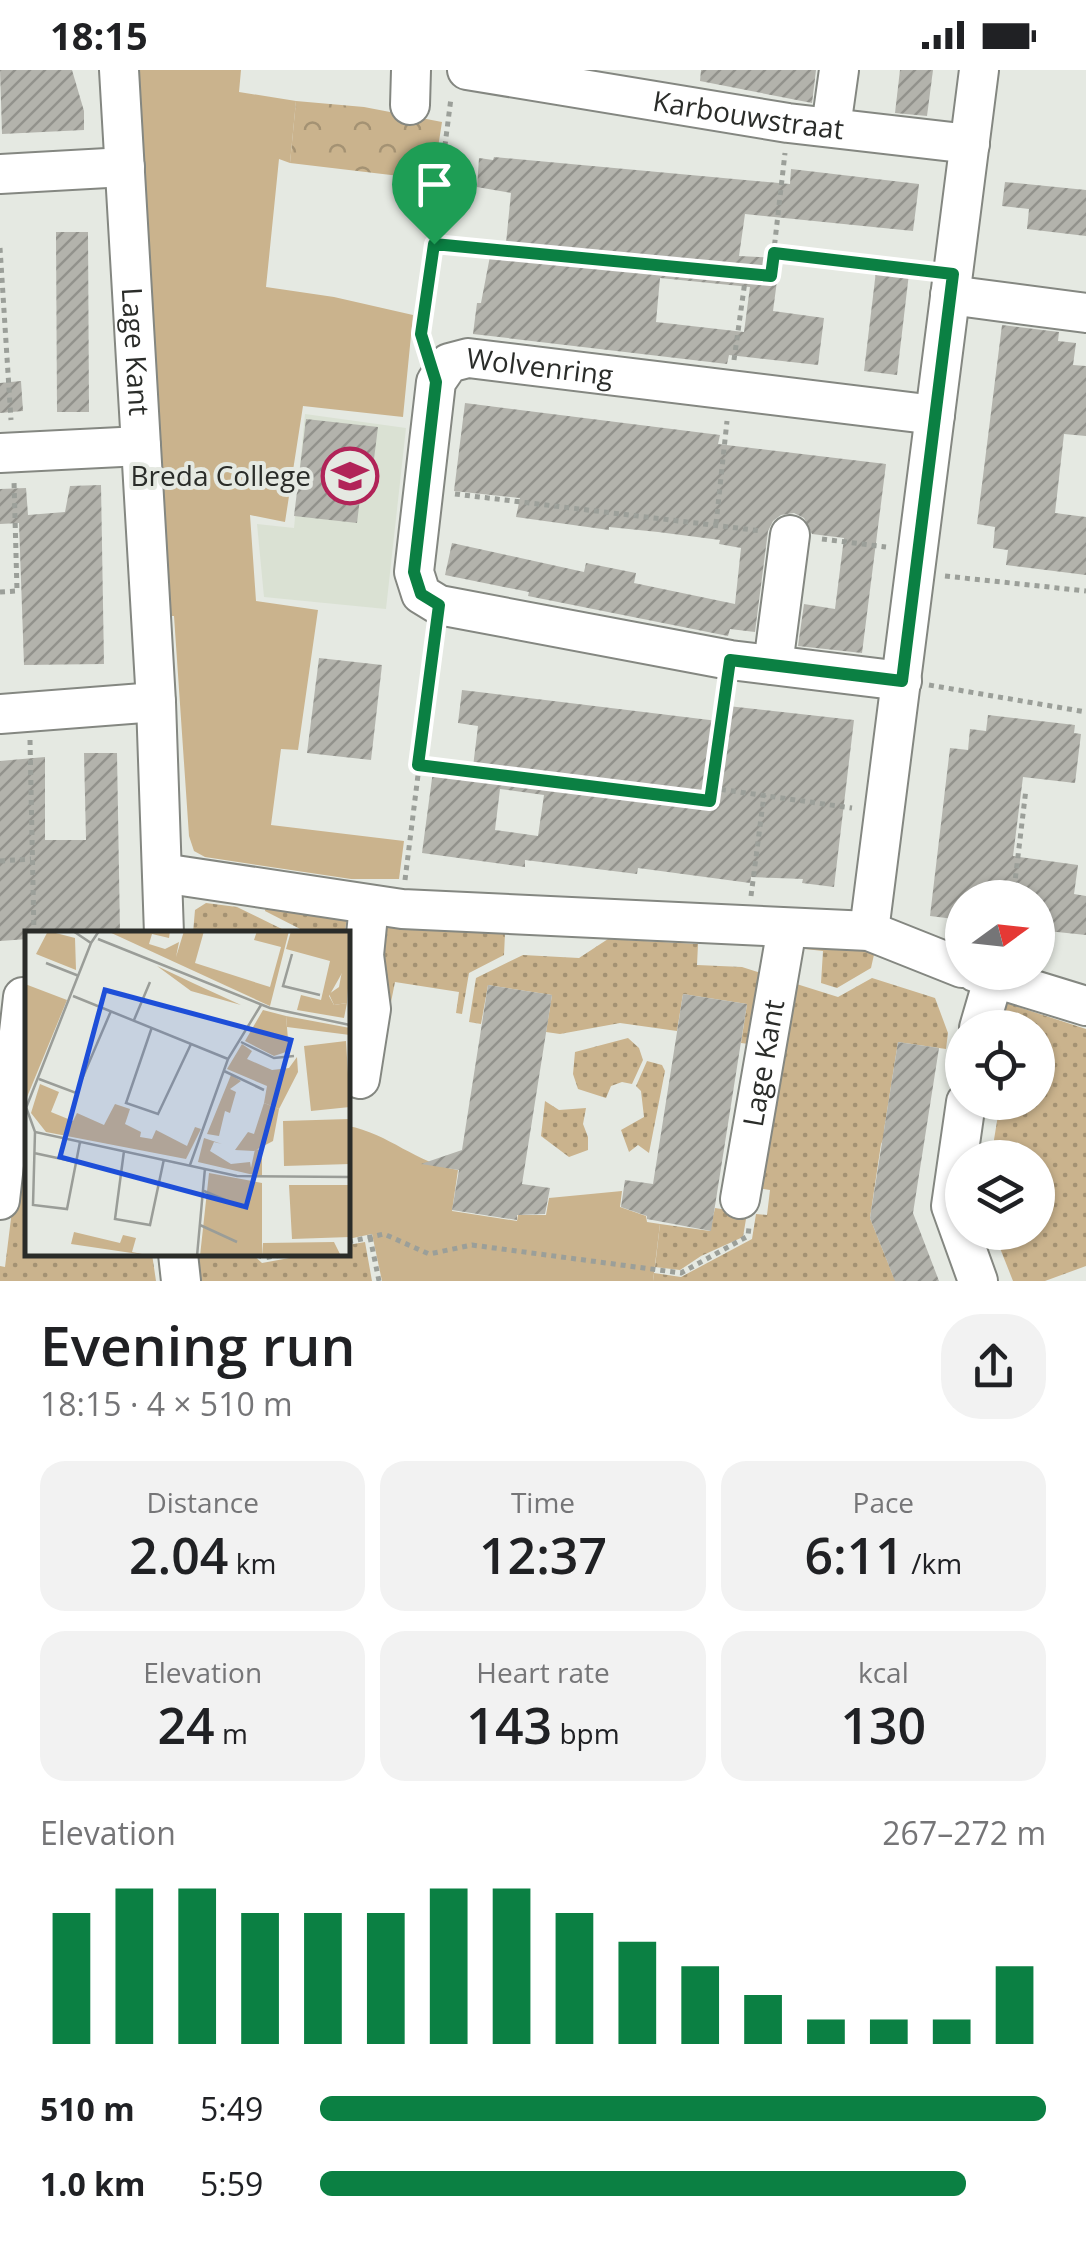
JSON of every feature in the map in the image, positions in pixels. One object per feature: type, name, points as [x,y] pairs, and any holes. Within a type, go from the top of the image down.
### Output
[{"type":"street","name":"Lage Kant","points":[[119,70],[156,702],[164,931]]},
{"type":"street","points":[[832,128],[839,70]]},
{"type":"street","points":[[869,931],[979,70]]},
{"type":"street","name":"Karbouwstraat","points":[[460,80],[970,144]]},
{"type":"street","points":[[0,174],[125,168]]},
{"type":"street","points":[[952,285],[1086,313]]},
{"type":"street","name":"Wolvenring","points":[[439,605],[421,594],[414,572],[436,382],[448,363],[468,358],[936,415]]},
{"type":"street","points":[[0,453],[141,446]]},
{"type":"street","points":[[773,665],[790,535]]},
{"type":"street","points":[[439,605],[730,660],[902,681]]},
{"type":"street","points":[[15,714],[156,702]]},
{"type":"street","points":[[162,873],[385,907],[869,931],[945,961]]},
{"type":"street","points":[[360,1079],[371,1009],[364,955],[385,907]]},
{"type":"street","name":"Lage Kant","points":[[740,1199],[788,928]]},
{"type":"street","points":[[1033,990],[1086,1006]]},
{"type":"street","points":[[0,1200],[17,998]]},
{"type":"street","points":[[963,1120],[951,1206],[978,1281]]},
{"type":"street","points":[[178,1256],[181,1281]]},
{"type":"path","points":[[436,382],[421,334],[460,80]]},
{"type":"path","points":[[434,244],[771,276],[788,123]]},
{"type":"path","points":[[774,253],[952,285]]},
{"type":"path","points":[[423,491],[790,535],[1086,591]]},
{"type":"path","points":[[385,907],[418,765],[439,605]]},
{"type":"path","points":[[418,765],[710,801],[730,660]]},
{"type":"path","points":[[902,681],[1086,712]]},
{"type":"path","points":[[15,714],[31,859],[34,931]]},
{"type":"path","points":[[712,788],[884,813]]},
{"type":"path","points":[[1015,880],[1026,788]]},
{"type":"path","points":[[748,926],[764,795]]},
{"type":"path","points":[[0,861],[31,859]]},
{"type":"path","points":[[350,1242],[384,1234],[429,1254],[472,1246],[680,1273],[748,1236],[751,1213],[740,1199]]},
{"type":"path","points":[[370,1238],[378,1281]]},
{"type":"shaded area","name":"Breda College","points":[[305,414],[406,428],[386,609],[264,597],[257,524],[294,528]]},
{"type":"green space","points":[[135,70],[241,70],[239,92],[296,101],[290,163],[279,159],[266,287],[413,315],[403,417],[303,406],[285,522],[250,515],[256,601],[318,610],[298,750],[281,749],[271,825],[404,841],[399,879],[351,879],[205,857],[194,851],[189,836],[174,616],[167,616]]},
{"type":"green space","points":[[296,101],[364,107],[442,122],[433,180],[290,163]]},
{"type":"green space","points":[[206,903],[237,907],[286,931],[193,931],[195,910]]},
{"type":"green space","points":[[266,904],[347,914],[345,931],[304,931],[265,911]]},
{"type":"green space","points":[[375,926],[505,933],[504,955],[469,973],[462,1014],[456,1013],[459,992],[395,982],[388,1002]]},
{"type":"green space","points":[[608,939],[698,944],[697,965],[742,967],[773,977],[757,1045],[741,1043],[747,1004],[683,994],[677,1031],[620,1023],[560,1034],[546,1032],[552,995],[488,985],[481,1024],[469,1022],[476,978],[523,955],[579,958]]},
{"type":"green space","points":[[805,942],[875,950],[871,968],[837,988],[821,983],[823,951],[805,949]]},
{"type":"green space","points":[[872,978],[935,998],[945,1025],[945,1049],[898,1042],[884,1130],[887,1132],[881,1144],[870,1218],[898,1281],[653,1281],[654,1273],[681,1277],[752,1239],[756,1214],[767,1215],[770,1190],[750,1187],[787,981],[838,997]]},
{"type":"green space","points":[[1003,1002],[1028,1010],[1000,1010]]},
{"type":"green space","points":[[1055,1019],[1086,1029],[1086,1266],[1045,1281],[1013,1281],[1001,1250],[1055,1250],[1055,1140],[994,1140],[997,1120],[1055,1120]]},
{"type":"green space","points":[[628,1038],[639,1048],[643,1060],[632,1084],[611,1086],[606,1098],[578,1089],[573,1074],[575,1052]]},
{"type":"green space","points":[[647,1061],[662,1065],[665,1071],[649,1153],[638,1145],[629,1152],[621,1130],[644,1117],[641,1091],[636,1086]]},
{"type":"green space","points":[[545,1101],[559,1110],[586,1108],[583,1124],[588,1150],[569,1157],[541,1136]]},
{"type":"green space","points":[[25,1105],[25,1256],[152,1256],[156,1281],[0,1281],[0,1266],[5,1267]]},
{"type":"green space","points":[[350,1127],[429,1162],[458,1170],[452,1211],[517,1221],[518,1215],[546,1215],[549,1198],[622,1191],[620,1207],[646,1216],[647,1222],[660,1224],[653,1281],[382,1281],[372,1234],[350,1239]]},
{"type":"green space","points":[[715,1208],[747,1213],[743,1237],[680,1270],[655,1267],[660,1224],[710,1231]]},
{"type":"green space","points":[[365,1242],[372,1281],[198,1281],[193,1256],[254,1256],[262,1263],[300,1256],[350,1256],[350,1245]]},
{"type":"building","points":[[0,70],[72,70],[84,111],[84,130],[2,134]]},
{"type":"building","points":[[701,70],[816,70],[812,103],[700,81]]},
{"type":"building","points":[[900,70],[933,70],[927,116],[895,113]]},
{"type":"building","points":[[494,157],[790,184],[791,169],[919,184],[913,231],[745,214],[739,256],[780,258],[773,311],[824,318],[818,365],[729,355],[727,364],[473,334],[491,251],[505,253],[511,193],[477,187],[479,158]],"holes":[[[660,278],[750,287],[744,332],[656,322]]]},
{"type":"building","points":[[1005,182],[1086,190],[1086,236],[1027,229],[1029,209],[1002,206]]},
{"type":"building","points":[[56,232],[88,232],[89,412],[57,412]]},
{"type":"building","points":[[877,263],[910,265],[897,375],[864,371]]},
{"type":"building","points":[[1002,325],[1059,332],[1058,341],[1076,343],[1073,365],[1086,366],[1086,436],[1064,434],[1055,513],[1086,517],[1086,575],[1006,565],[1008,550],[993,548],[995,527],[977,524]]},
{"type":"building","points":[[21,381],[23,411],[0,413],[0,383]]},
{"type":"building","points":[[465,403],[720,435],[718,444],[886,464],[862,653],[798,646],[804,604],[835,609],[844,538],[812,534],[804,518],[794,513],[781,515],[768,531],[755,632],[730,629],[728,636],[528,596],[529,592],[445,575],[452,543],[584,572],[586,563],[636,573],[634,583],[735,604],[741,548],[719,544],[720,540],[516,517],[520,498],[454,491]]},
{"type":"building","points":[[306,419],[378,427],[371,483],[362,482],[357,523],[294,516]]},
{"type":"building","points":[[101,485],[104,664],[24,665],[19,523],[0,524],[0,489],[26,488],[28,515],[65,512],[70,486]]},
{"type":"building","points":[[319,658],[382,665],[371,760],[307,753]]},
{"type":"building","points":[[462,690],[726,722],[728,706],[854,720],[834,887],[802,883],[803,879],[751,877],[750,883],[638,868],[637,874],[525,860],[525,867],[422,853],[433,771],[472,775],[478,726],[458,723]],"holes":[[[500,789],[544,795],[538,836],[495,830]]]},
{"type":"building","points":[[988,715],[1075,725],[1074,733],[1081,734],[1075,783],[1023,777],[1013,856],[1078,865],[1074,894],[1086,896],[1086,935],[1055,932],[1055,880],[945,880],[945,918],[930,916],[950,748],[968,750],[970,729],[986,731]]},
{"type":"building","points":[[84,753],[117,753],[120,931],[25,931],[25,939],[0,941],[0,761],[45,757],[45,840],[86,840]]},
{"type":"building","points":[[488,985],[552,995],[522,1184],[550,1188],[545,1214],[517,1215],[517,1220],[452,1210],[459,1170],[421,1164],[462,1150]]},
{"type":"building","points":[[683,994],[747,1004],[711,1231],[647,1219],[621,1207],[625,1180],[653,1184]]},
{"type":"building","points":[[898,1042],[939,1048],[913,1213],[939,1281],[895,1281],[870,1218]]},
{"type":"place","name":"Breda College","points":[[350,476]]},
{"type":"route","points":[[434,244],[771,276],[774,253],[953,274],[902,681],[730,660],[710,801],[418,765],[439,605],[421,594],[414,572],[436,382],[421,334],[434,244]]}]
